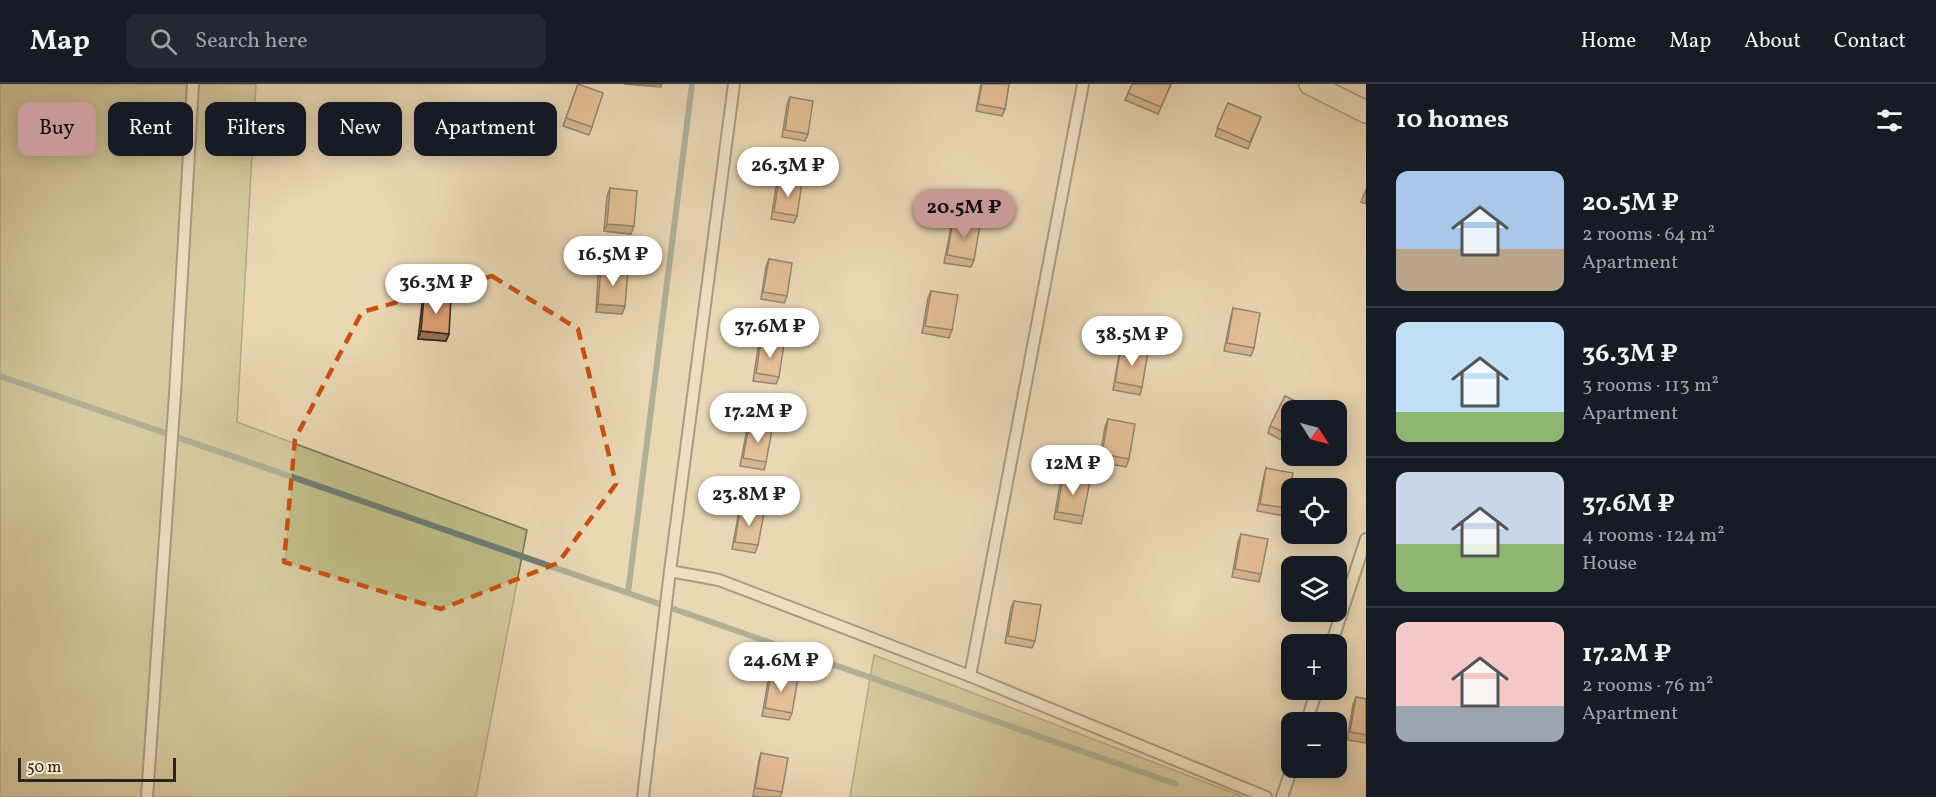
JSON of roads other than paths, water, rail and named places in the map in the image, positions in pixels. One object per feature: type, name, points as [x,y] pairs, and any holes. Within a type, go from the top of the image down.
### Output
[{"type":"street","points":[[1310,84],[1366,112]]},
{"type":"lane","points":[[147,797],[193,84]]},
{"type":"lane","points":[[643,797],[670,571],[734,84]]},
{"type":"lane","points":[[970,676],[1083,84]]},
{"type":"lane","points":[[1336,634],[1366,539]]},
{"type":"lane","points":[[670,571],[719,580],[970,676],[1266,797]]},
{"type":"lane","points":[[1282,797],[1289,778]]},
{"type":"waterway","points":[[0,376],[628,593],[692,84]]},
{"type":"waterway","points":[[628,593],[1176,784]]}]
